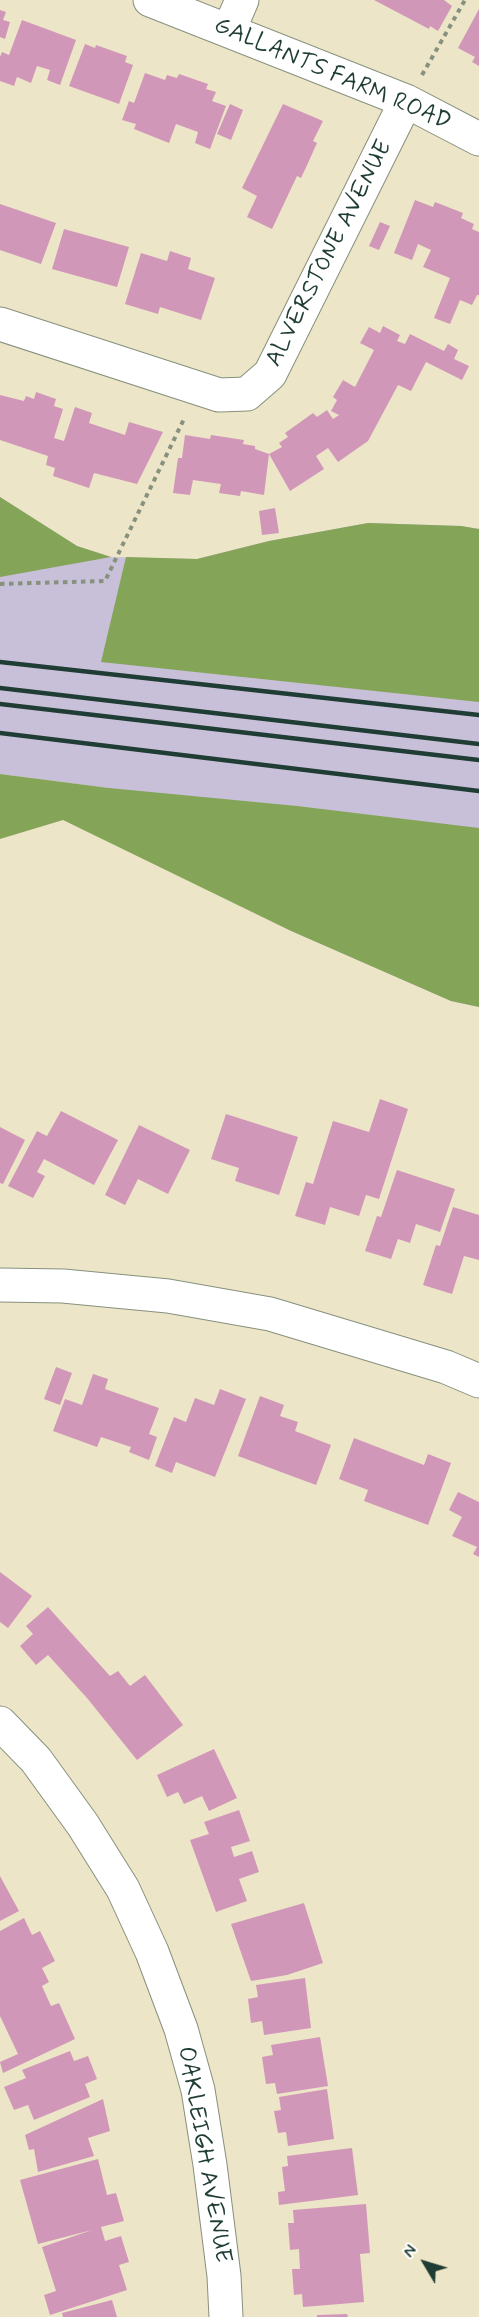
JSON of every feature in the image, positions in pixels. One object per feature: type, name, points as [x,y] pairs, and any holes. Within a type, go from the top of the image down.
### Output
[{"type":"street","name":"GALLANTS FARM ROAD","points":[[150,0],[406,101],[479,139]]},
{"type":"street","points":[[229,30],[242,0]]},
{"type":"street","name":"ALVERSTONE AVENUE","points":[[0,324],[219,395],[247,394],[270,374],[406,101]]},
{"type":"street","points":[[0,1284],[168,1296],[270,1314],[446,1367],[479,1381]]},
{"type":"street","name":"OAKLEIGH AVENUE","points":[[0,1723],[36,1760],[83,1825],[123,1889],[152,1952],[181,2029],[198,2091],[224,2276],[226,2317]]},
{"type":"path","points":[[406,101],[465,0]]},
{"type":"path","points":[[0,584],[105,581],[199,389]]},
{"type":"shaded area","points":[[0,497],[77,546],[111,557],[197,559],[269,541],[368,523],[461,526],[479,529],[479,1007],[451,1001],[289,930],[108,788],[0,774]]},
{"type":"green space","points":[[0,497],[77,546],[111,557],[0,577]]},
{"type":"green space","points":[[368,523],[461,526],[479,529],[479,702],[101,662],[126,557],[197,559],[269,541]]},
{"type":"green space","points":[[0,774],[479,828],[479,1007],[451,1001],[289,930],[63,820],[0,839]]},
{"type":"building","points":[[374,0],[444,0],[452,6],[438,31],[430,26],[429,29]]},
{"type":"building","points":[[479,9],[479,66],[472,62],[475,57],[458,48]]},
{"type":"building","points":[[0,10],[6,12],[3,20],[10,22],[5,39],[0,37]]},
{"type":"building","points":[[22,20],[76,40],[60,85],[47,80],[50,70],[37,66],[31,83],[17,77],[14,86],[0,81],[0,57],[2,52],[9,55]]},
{"type":"building","points":[[85,44],[95,48],[96,45],[127,56],[125,62],[133,65],[119,104],[69,86]]},
{"type":"building","points":[[145,73],[165,80],[167,75],[177,78],[179,74],[208,84],[206,89],[216,92],[212,101],[226,106],[210,149],[195,143],[198,132],[176,124],[169,143],[134,129],[136,124],[122,120],[129,101],[134,103]]},
{"type":"building","points":[[230,104],[243,110],[231,140],[217,134]]},
{"type":"building","points":[[283,104],[323,121],[313,141],[317,143],[301,178],[297,176],[272,229],[247,217],[257,196],[242,188]]},
{"type":"building","points":[[415,200],[433,207],[435,202],[463,213],[461,218],[474,224],[472,229],[479,232],[479,295],[472,305],[460,300],[450,324],[434,318],[450,278],[423,267],[431,250],[418,244],[412,260],[394,253]]},
{"type":"building","points":[[0,204],[56,223],[41,264],[0,250]]},
{"type":"building","points":[[380,222],[390,226],[379,250],[369,246]]},
{"type":"building","points":[[64,229],[129,247],[117,287],[52,269]]},
{"type":"building","points":[[170,251],[191,258],[188,269],[215,278],[201,320],[160,307],[158,314],[125,304],[141,253],[167,261]]},
{"type":"building","points":[[383,326],[400,335],[397,341],[405,344],[410,334],[444,351],[448,344],[458,350],[454,359],[469,366],[462,380],[426,362],[411,391],[398,385],[368,441],[338,462],[328,448],[316,456],[324,469],[290,491],[269,454],[282,447],[279,443],[288,437],[285,433],[313,413],[317,417],[327,410],[333,419],[339,415],[331,411],[337,400],[333,397],[343,380],[355,387],[374,350],[360,343],[369,327],[380,333]]},
{"type":"building","points":[[36,392],[56,399],[54,406],[63,409],[54,438],[64,441],[75,407],[92,413],[89,423],[125,435],[129,422],[163,432],[137,484],[94,473],[89,488],[53,476],[55,468],[46,465],[48,456],[0,440],[0,395],[24,401],[26,396],[34,399]]},
{"type":"building","points":[[185,435],[210,439],[211,435],[244,440],[243,444],[255,446],[255,449],[269,454],[264,495],[241,491],[240,496],[219,493],[221,484],[193,480],[190,495],[173,493],[178,458],[182,458]]},
{"type":"building","points":[[275,508],[279,533],[262,535],[259,511]]},
{"type":"building","points":[[380,1099],[408,1109],[379,1199],[366,1195],[359,1216],[330,1207],[325,1225],[295,1216],[306,1182],[313,1184],[333,1121],[369,1132]]},
{"type":"building","points":[[61,1111],[118,1140],[94,1185],[44,1159],[37,1172],[45,1176],[33,1198],[8,1186],[37,1131],[47,1136]]},
{"type":"building","points":[[226,1114],[298,1137],[279,1195],[235,1181],[239,1168],[211,1159]]},
{"type":"building","points":[[139,1125],[190,1150],[168,1194],[138,1179],[125,1205],[105,1195]]},
{"type":"building","points":[[0,1127],[25,1140],[3,1184],[0,1183]]},
{"type":"building","points":[[397,1170],[455,1189],[440,1232],[416,1224],[410,1243],[398,1239],[391,1259],[365,1251],[377,1216],[381,1217]]},
{"type":"building","points":[[453,1207],[479,1215],[479,1260],[464,1256],[452,1294],[423,1285],[436,1245],[440,1246]]},
{"type":"building","points":[[56,1367],[72,1373],[60,1405],[44,1399]]},
{"type":"building","points":[[93,1374],[108,1379],[105,1389],[159,1408],[149,1434],[157,1437],[149,1460],[129,1452],[131,1447],[101,1437],[97,1447],[53,1431],[65,1399],[82,1405]]},
{"type":"building","points":[[220,1389],[246,1399],[215,1477],[176,1462],[172,1473],[155,1466],[174,1417],[186,1422],[195,1398],[214,1405]]},
{"type":"building","points":[[260,1396],[284,1405],[280,1416],[298,1422],[295,1431],[331,1445],[316,1485],[238,1456]]},
{"type":"building","points":[[354,1438],[424,1465],[428,1454],[451,1463],[428,1525],[364,1501],[368,1490],[339,1479]]},
{"type":"building","points":[[458,1492],[479,1502],[479,1557],[473,1554],[477,1547],[452,1536],[462,1517],[449,1510]]},
{"type":"building","points":[[0,1572],[32,1596],[8,1628],[0,1622]]},
{"type":"building","points":[[48,1607],[110,1676],[118,1671],[130,1686],[145,1675],[183,1725],[137,1760],[87,1698],[48,1655],[36,1665],[20,1646],[33,1634],[26,1626]]},
{"type":"building","points":[[214,1749],[237,1798],[209,1811],[202,1796],[184,1804],[178,1792],[167,1797],[157,1775]]},
{"type":"building","points":[[239,1810],[250,1841],[231,1847],[234,1857],[252,1851],[259,1872],[239,1879],[247,1901],[216,1912],[190,1840],[209,1834],[204,1822]]},
{"type":"building","points":[[0,1876],[19,1911],[0,1921]]},
{"type":"building","points":[[304,1903],[323,1963],[287,1975],[251,1981],[231,1924]]},
{"type":"building","points":[[24,1918],[32,1935],[40,1931],[55,1961],[42,1968],[49,1982],[42,1986],[51,2006],[59,2003],[75,2039],[3,2073],[0,2062],[18,2054],[0,2016],[0,1931]]},
{"type":"building","points":[[305,1978],[311,2028],[264,2035],[262,2021],[251,2023],[248,1999],[258,1997],[256,1985]]},
{"type":"building","points":[[320,2037],[328,2086],[277,2094],[275,2083],[266,2084],[262,2057],[273,2055],[271,2045]]},
{"type":"building","points":[[70,2051],[74,2061],[88,2056],[97,2079],[85,2084],[90,2097],[34,2120],[28,2105],[14,2110],[4,2087],[26,2078],[22,2070]]},
{"type":"building","points":[[327,2089],[334,2139],[288,2146],[286,2132],[278,2133],[274,2111],[281,2110],[279,2097]]},
{"type":"building","points":[[103,2099],[110,2131],[88,2138],[94,2156],[38,2172],[34,2149],[29,2150],[25,2135]]},
{"type":"building","points":[[352,2148],[358,2195],[279,2205],[278,2192],[285,2191],[282,2167],[288,2166],[287,2156]]},
{"type":"building","points":[[98,2159],[107,2195],[116,2193],[124,2221],[101,2227],[105,2241],[121,2236],[129,2262],[119,2265],[127,2290],[50,2315],[44,2295],[56,2291],[42,2247],[92,2230],[38,2244],[20,2180]]},
{"type":"building","points":[[366,2204],[370,2253],[360,2254],[364,2302],[303,2307],[302,2294],[294,2295],[292,2269],[300,2269],[299,2249],[290,2250],[288,2223],[294,2223],[293,2210]]},
{"type":"building","points":[[112,2300],[117,2317],[63,2317],[62,2313]]},
{"type":"building","points":[[347,2314],[348,2317],[317,2317],[317,2315]]},
{"type":"railway","points":[[0,662],[479,715]]},
{"type":"railway","points":[[0,688],[479,744]]},
{"type":"railway","points":[[0,704],[479,760]]},
{"type":"railway","points":[[0,733],[479,791]]}]
